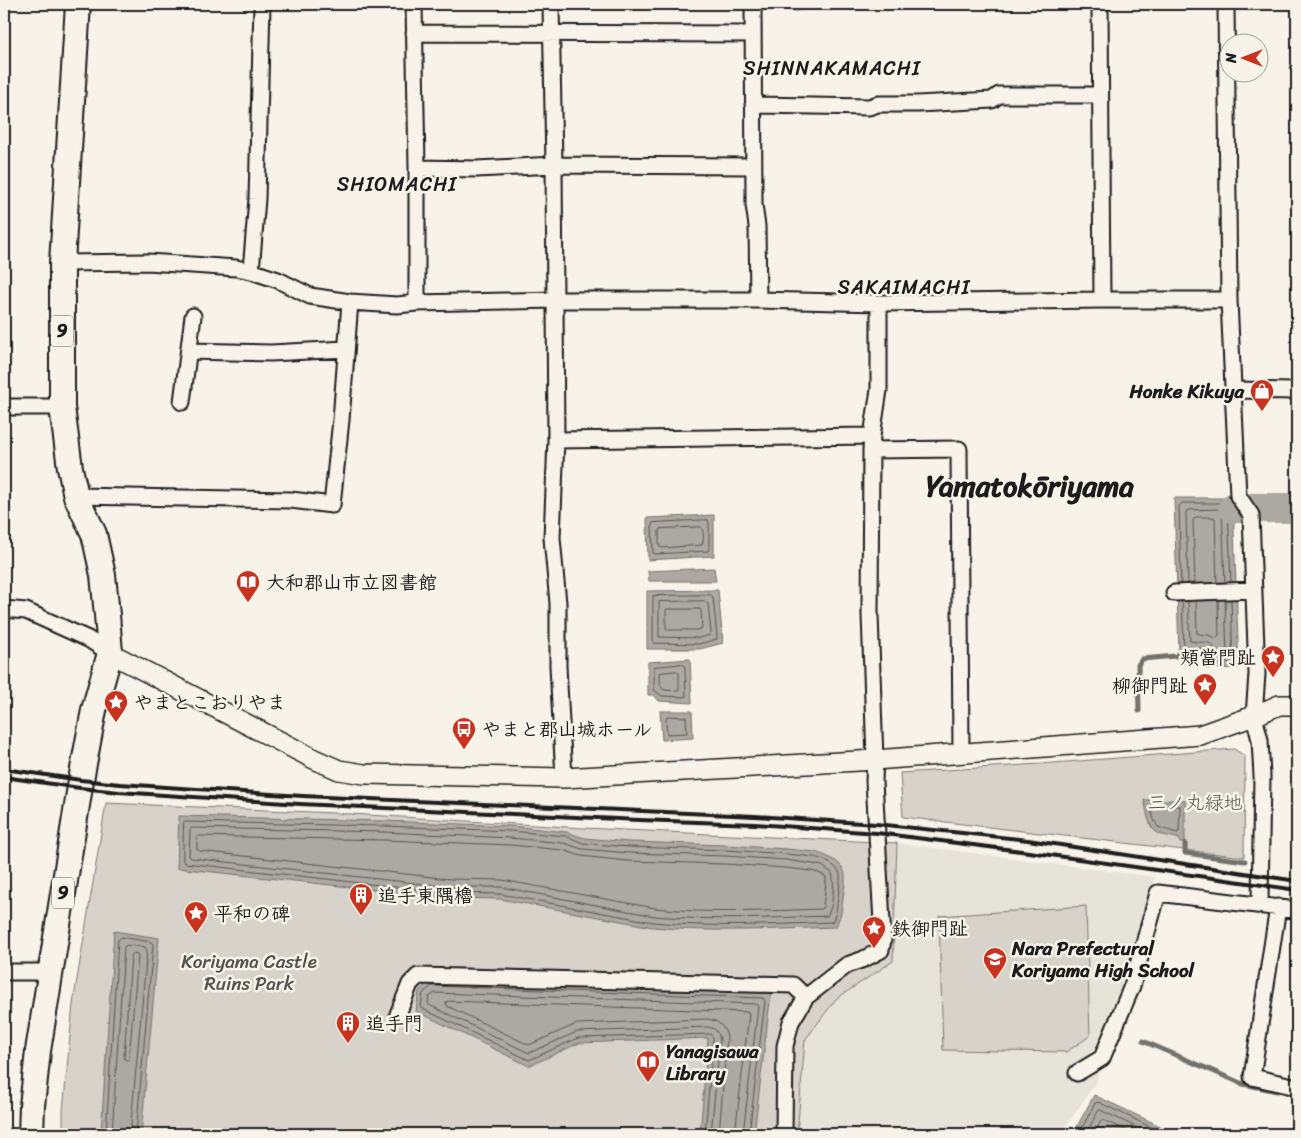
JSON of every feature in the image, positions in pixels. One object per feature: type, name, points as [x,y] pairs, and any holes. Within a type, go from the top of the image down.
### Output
[{"type":"main road","name":"9","points":[[31,1134],[38,1050],[82,772],[94,710],[110,653],[102,574],[94,534],[76,496],[70,468],[62,407],[62,263],[78,4]]},
{"type":"street","points":[[251,271],[258,165],[262,4]]},
{"type":"street","points":[[414,4],[417,303]]},
{"type":"street","points":[[550,4],[554,165],[556,440],[552,538],[558,603],[558,666],[564,778]]},
{"type":"street","points":[[753,4],[753,166],[754,205],[757,226],[758,300]]},
{"type":"street","points":[[1100,4],[1102,300]]},
{"type":"street","points":[[1226,4],[1229,300],[1238,496],[1251,515],[1257,674],[1254,716],[1260,740],[1262,776],[1260,904]]},
{"type":"street","points":[[414,33],[753,34]]},
{"type":"street","points":[[753,105],[869,106],[878,104],[992,100],[999,95],[1100,95]]},
{"type":"street","points":[[417,168],[477,169],[554,165],[753,166]]},
{"type":"street","points":[[62,263],[148,262],[236,268],[278,280],[310,296],[350,302],[398,305],[555,300],[758,300],[879,303],[1229,300]]},
{"type":"street","points":[[76,496],[290,500],[332,504],[341,420],[350,302]]},
{"type":"street","points":[[784,1134],[785,1046],[791,1022],[806,997],[847,965],[864,959],[880,950],[883,940],[874,781],[876,760],[870,614],[871,443],[879,390],[879,303]]},
{"type":"street","points":[[182,402],[193,316]]},
{"type":"street","points":[[189,351],[271,353],[346,349]]},
{"type":"street","points":[[1233,390],[1297,390]]},
{"type":"street","points":[[4,407],[62,407]]},
{"type":"street","points":[[556,440],[744,437],[959,449],[961,753]]},
{"type":"street","points":[[1174,593],[1253,590]]},
{"type":"street","points":[[4,609],[26,611],[88,639],[110,653],[314,759],[338,770],[364,774],[564,778],[876,760],[1200,735],[1279,705],[1297,705]]},
{"type":"street","points":[[1077,1073],[1102,1058],[1132,986],[1158,892],[1297,910]]},
{"type":"street","points":[[1278,907],[1252,1077],[1297,1087]]},
{"type":"street","points":[[4,972],[50,972]]},
{"type":"street","points":[[398,1014],[410,984],[418,976],[793,985],[806,997]]},
{"type":"shaded area","name":"Nara Prefectural Koriyama High School","points":[[897,843],[1155,877],[1096,1082],[1061,1134],[797,1134],[805,1040],[836,999],[893,960]]},
{"type":"green space","points":[[790,4],[847,4],[847,7],[791,11]]},
{"type":"green space","name":"三ノ丸緑地","points":[[1234,749],[1245,756],[1244,857],[903,817],[900,773]]},
{"type":"green space","name":"Koriyama Castle Ruins Park","points":[[106,803],[334,813],[584,828],[897,843],[893,961],[836,999],[805,1040],[797,1134],[63,1134],[63,1111],[73,1004]]},
{"type":"green space","points":[[1086,906],[1090,1036],[1066,1052],[943,1050],[939,916]]},
{"type":"water","points":[[1174,498],[1222,498],[1233,502],[1239,668],[1205,669],[1205,653],[1179,653]]},
{"type":"water","points":[[714,515],[714,556],[648,560],[647,518]]},
{"type":"water","points":[[714,568],[716,581],[649,581],[648,571]]},
{"type":"water","points":[[718,590],[723,643],[700,649],[647,649],[647,591]]},
{"type":"water","points":[[690,659],[692,703],[659,701],[654,695],[648,695],[648,662]]},
{"type":"water","points":[[660,711],[692,711],[693,738],[662,740]]},
{"type":"water","points":[[1144,800],[1185,800],[1185,843],[1180,843],[1179,839],[1157,833],[1153,829]]},
{"type":"water","points":[[179,816],[511,826],[567,832],[584,838],[629,842],[787,849],[815,852],[837,862],[845,874],[845,883],[841,913],[836,927],[722,930],[653,927],[500,899],[449,898],[177,868]]},
{"type":"water","points":[[114,931],[159,938],[141,1134],[101,1134]]},
{"type":"water","points":[[430,981],[771,993],[754,1134],[700,1134],[708,1038],[579,1043],[529,1066],[416,1011],[419,991]]},
{"type":"water","points":[[1094,1095],[1177,1134],[1073,1134]]},
{"type":"waterway","points":[[1233,508],[1297,508]]},
{"type":"waterway","points":[[1139,711],[1138,665],[1142,659],[1176,656],[1179,653]]},
{"type":"waterway","points":[[1185,843],[1185,853],[1245,861]]},
{"type":"waterway","points":[[1143,1041],[1243,1084],[1277,1091]]},
{"type":"waterway","points":[[1287,1093],[1297,1097]]},
{"type":"railway","points":[[4,769],[120,784],[303,796],[755,816],[876,824],[1028,840],[1297,881]]},
{"type":"railway","points":[[4,777],[119,792],[300,804],[755,824],[877,833],[1029,852],[1297,890]]},
{"type":"place","name":"Honke Kikuya","points":[[1262,412]]},
{"type":"place","name":"大和郡山市立図書館","points":[[248,603]]},
{"type":"place","name":"頬當門趾","points":[[1273,678]]},
{"type":"place","name":"柳御門趾","points":[[1205,706]]},
{"type":"place","name":"やまとこおりやま","points":[[116,723]]},
{"type":"place","name":"やまと郡山城ホール","points":[[464,750]]},
{"type":"place","name":"追手東隅櫓","points":[[361,916]]},
{"type":"place","name":"平和の碑","points":[[196,934]]},
{"type":"place","name":"鉄御門趾","points":[[874,949]]},
{"type":"place","name":"Nara Prefectural Koriyama High School","points":[[995,980]]},
{"type":"place","name":"追手門","points":[[348,1044]]},
{"type":"place","name":"Yanagisawa Library","points":[[648,1083]]},
{"type":"district","name":"SHINNAKAMACHI","points":[[832,68]]},
{"type":"district","name":"SHIOMACHI","points":[[397,184]]},
{"type":"district","name":"SAKAIMACHI","points":[[904,287]]},
{"type":"district","name":"Yamatokōriyama","points":[[1030,486]]}]
